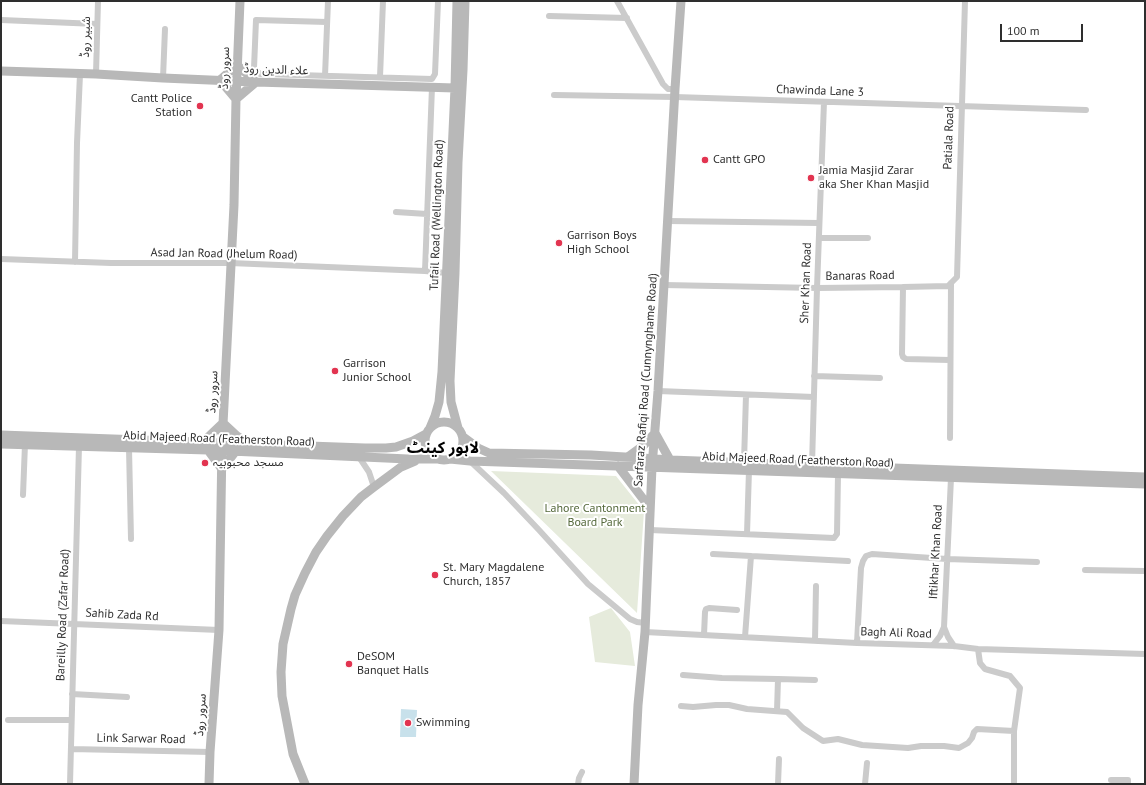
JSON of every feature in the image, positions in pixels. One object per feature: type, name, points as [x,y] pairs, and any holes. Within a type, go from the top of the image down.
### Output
[{"type":"street","name":"شبیر روڈ","points":[[96,74],[98,1]]},
{"type":"street","name":"سرور روڈ","points":[[209,784],[219,630],[222,448],[234,197],[236,81],[240,1]]},
{"type":"street","points":[[325,76],[328,1]]},
{"type":"street","points":[[380,77],[383,1]]},
{"type":"street","points":[[327,22],[256,20],[254,68],[260,74],[428,79],[434,77],[438,1]]},
{"type":"street","name":"Tufail Road (Wellington Road)","points":[[428,431],[438,406],[441,388],[455,88],[457,1]]},
{"type":"street","name":"Tufail Road (Wellington Road)","points":[[458,428],[451,402],[450,381],[465,1]]},
{"type":"street","points":[[617,1],[663,84],[675,93]]},
{"type":"street","name":"Sarfaraz Rafiqi Road (Cunnynghame Road)","points":[[634,784],[638,705],[646,627],[652,463],[658,392],[681,1]]},
{"type":"street","name":"Patiala Road","points":[[951,283],[957,276],[964,1]]},
{"type":"street","points":[[549,16],[627,18]]},
{"type":"street","points":[[1,20],[97,24]]},
{"type":"street","points":[[163,78],[165,29]]},
{"type":"street","points":[[237,65],[256,82],[236,99],[220,80],[237,65]]},
{"type":"street","name":"علاء الدین روڈ","points":[[1,72],[96,74],[256,82],[455,88]]},
{"type":"street","points":[[75,262],[80,74]]},
{"type":"street","points":[[425,271],[432,87]]},
{"type":"street","name":"Chawinda Lane 3","points":[[554,94],[675,93],[824,102],[1086,110]]},
{"type":"street","name":"Sher Khan Road","points":[[812,465],[824,102]]},
{"type":"street","points":[[396,212],[427,214]]},
{"type":"street","points":[[668,221],[819,223]]},
{"type":"street","points":[[819,238],[868,238]]},
{"type":"street","name":"Asad Jan Road (Jhelum Road)","points":[[1,259],[75,262],[230,263],[447,273]]},
{"type":"street","points":[[950,438],[951,283]]},
{"type":"street","name":"Banaras Road","points":[[664,285],[817,288],[948,286],[951,283]]},
{"type":"street","points":[[903,287],[903,357],[906,359],[950,360]]},
{"type":"street","points":[[814,376],[880,378]]},
{"type":"street","points":[[658,392],[814,397]]},
{"type":"street","points":[[746,395],[747,534]]},
{"type":"street","points":[[441,422],[453,424],[458,428],[463,437],[461,451],[457,456],[450,459],[436,459],[426,448],[425,441],[428,431],[435,424],[441,422]]},
{"type":"street","points":[[202,443],[223,423],[249,445]]},
{"type":"street","name":"Abid Majeed Road (Featherston Road)","points":[[1,444],[208,450],[249,445],[386,448],[404,445],[420,438],[428,431]]},
{"type":"street","points":[[628,457],[643,446],[655,433],[670,460]]},
{"type":"street","name":"Abid Majeed Road (Featherston Road)","points":[[1,435],[202,443],[235,452],[436,459]]},
{"type":"street","name":"Abid Majeed Road (Featherston Road)","points":[[463,437],[478,448],[489,452],[628,457],[652,463],[797,468],[838,474],[1145,484]]},
{"type":"street","points":[[23,495],[25,444]]},
{"type":"street","name":"Bareilly Road (Zafar Road)","points":[[70,784],[79,446]]},
{"type":"street","points":[[129,448],[131,539]]},
{"type":"street","points":[[208,450],[222,469],[235,452]]},
{"type":"street","points":[[359,457],[369,472],[374,487]]},
{"type":"street","points":[[305,784],[293,754],[282,696],[281,672],[283,644],[291,609],[305,573],[316,552],[343,516],[361,497],[401,467],[420,459]]},
{"type":"street","name":"Abid Majeed Road (Featherston Road)","points":[[450,459],[618,466],[670,460],[746,466]]},
{"type":"street","name":"Bagh Ali Road","points":[[470,461],[534,524],[588,584],[630,619],[646,627],[704,635],[857,643],[954,646],[978,649],[1145,654]]},
{"type":"street","name":"Abid Majeed Road (Featherston Road)","points":[[797,468],[812,465],[1145,477]]},
{"type":"street","points":[[618,466],[650,508]]},
{"type":"street","points":[[650,530],[834,538],[837,534],[838,474]]},
{"type":"street","name":"Iftikhar Khan Road","points":[[933,645],[940,636],[944,627],[951,478]]},
{"type":"street","points":[[712,554],[848,561]]},
{"type":"street","points":[[857,643],[861,568],[863,560],[866,556],[872,554],[947,559],[1037,562]]},
{"type":"street","points":[[745,637],[751,556]]},
{"type":"street","points":[[1085,570],[1145,571]]},
{"type":"street","points":[[815,641],[816,586]]},
{"type":"street","points":[[704,635],[706,609],[737,610]]},
{"type":"street","name":"Sahib Zada Rd","points":[[1,620],[219,630]]},
{"type":"street","name":"Iftikhar Khan Road","points":[[944,627],[954,646]]},
{"type":"street","points":[[978,649],[980,663],[985,669],[1010,676],[1020,688],[1014,730],[1014,784]]},
{"type":"street","points":[[683,675],[722,678],[815,680]]},
{"type":"street","points":[[778,679],[778,711]]},
{"type":"street","points":[[72,694],[128,697]]},
{"type":"street","points":[[681,706],[693,707],[722,705],[787,712],[803,728],[823,741],[838,739],[862,745],[908,748],[921,746],[944,746],[959,748],[968,743],[977,729],[1014,730]]},
{"type":"street","points":[[8,720],[71,720]]},
{"type":"street","name":"Link Sarwar Road","points":[[71,749],[210,752]]},
{"type":"street","points":[[778,784],[779,759]]},
{"type":"street","points":[[865,784],[867,763]]},
{"type":"street","points":[[578,784],[582,772]]},
{"type":"street","points":[[1110,780],[1128,780],[1128,784]]},
{"type":"green space","name":"Lahore Cantonment Board Park","points":[[491,471],[616,476],[644,511],[637,613]]},
{"type":"green space","points":[[611,608],[630,632],[635,666],[595,662],[589,617]]},
{"type":"water","name":"Swimming","points":[[401,709],[417,710],[416,737],[400,737]]},
{"type":"place","name":"Cantt Police Station","points":[[200,106]]},
{"type":"place","name":"Cantt GPO","points":[[705,160]]},
{"type":"place","name":"Jamia Masjid Zarar aka Sher Khan Masjid","points":[[811,178]]},
{"type":"place","name":"Garrison Boys High School","points":[[559,243]]},
{"type":"place","name":"Garrison Junior School","points":[[335,371]]},
{"type":"place","name":"مسجد محبوبیہ","points":[[205,463]]},
{"type":"place","name":"St. Mary Magdalene Church, 1857","points":[[435,575]]},
{"type":"place","name":"DeSOM Banquet Halls","points":[[349,664]]},
{"type":"place","name":"Swimming","points":[[408,723]]},
{"type":"district","name":"لاہور کینٹ","points":[[443,448]]}]
